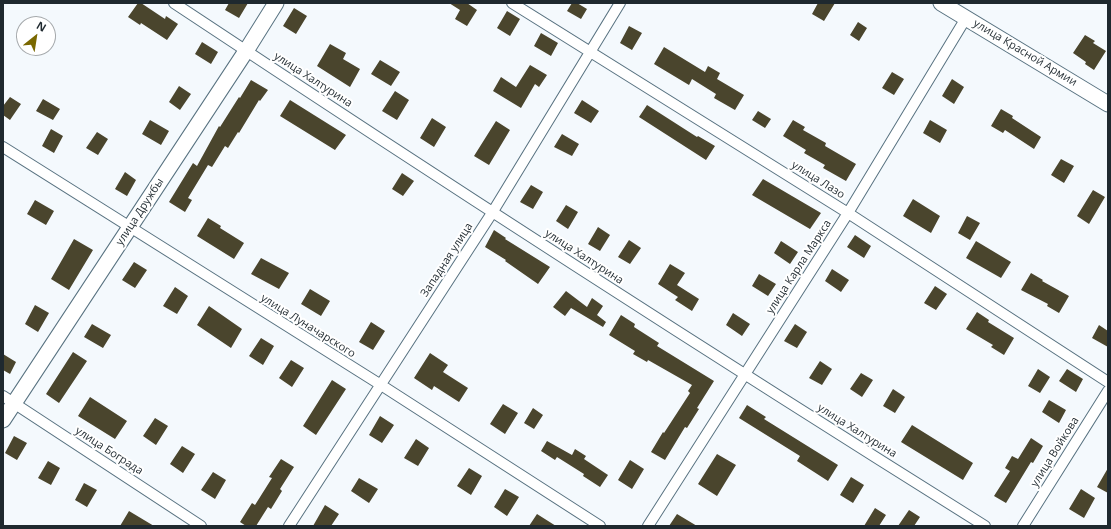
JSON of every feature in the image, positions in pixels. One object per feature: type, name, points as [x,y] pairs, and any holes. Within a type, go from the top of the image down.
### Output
[{"type":"street","name":"улица Халтурина","points":[[174,3],[492,212],[744,375],[985,526]]},
{"type":"street","name":"улица Дружбы","points":[[3,420],[8,399],[129,228],[276,3]]},
{"type":"street","name":"улица Лазо","points":[[512,3],[848,213],[1108,382]]},
{"type":"street","name":"Западная улица","points":[[290,526],[492,212],[620,3]]},
{"type":"street","name":"улица Красной Армии","points":[[941,3],[1108,104]]},
{"type":"street","name":"улица Карла Маркса","points":[[648,526],[848,213],[966,18]]},
{"type":"street","name":"улица Луначарского","points":[[3,147],[129,228],[381,385],[600,526]]},
{"type":"street","name":"улица Войкова","points":[[1023,526],[1108,391]]},
{"type":"street","name":"улица Бограда","points":[[8,399],[201,526]]},
{"type":"building","points":[[138,3],[141,3],[165,19],[166,16],[178,24],[167,40],[141,23],[140,25],[128,17]]},
{"type":"building","points":[[229,3],[248,3],[239,18],[225,10]]},
{"type":"building","points":[[449,3],[467,3],[477,10],[467,26],[455,19],[460,10]]},
{"type":"building","points":[[572,3],[577,3],[587,9],[581,19],[567,11]]},
{"type":"building","points":[[818,3],[835,3],[824,21],[812,14]]},
{"type":"building","points":[[294,8],[307,16],[296,34],[283,26]]},
{"type":"building","points":[[507,11],[520,19],[510,36],[497,28]]},
{"type":"building","points":[[858,22],[867,28],[859,41],[850,35]]},
{"type":"building","points":[[629,26],[642,33],[632,50],[620,43]]},
{"type":"building","points":[[541,33],[558,43],[551,56],[534,46]]},
{"type":"building","points":[[1085,35],[1095,41],[1093,43],[1106,51],[1094,70],[1073,53]]},
{"type":"building","points":[[202,42],[218,52],[211,64],[195,54]]},
{"type":"building","points":[[330,44],[346,53],[343,59],[360,69],[350,87],[317,66]]},
{"type":"building","points":[[664,47],[705,72],[708,66],[720,73],[717,79],[744,95],[735,110],[714,98],[716,94],[692,79],[689,85],[654,64]]},
{"type":"building","points":[[380,60],[400,72],[391,86],[371,74]]},
{"type":"building","points":[[530,65],[547,75],[539,87],[535,84],[521,108],[493,91],[501,77],[516,87]]},
{"type":"building","points":[[892,72],[904,79],[894,95],[882,88]]},
{"type":"building","points":[[952,79],[964,87],[954,104],[942,96]]},
{"type":"building","points":[[251,80],[268,90],[260,101],[259,100],[228,148],[225,146],[212,167],[208,165],[188,198],[192,200],[185,212],[169,202],[193,163],[197,166],[219,126],[220,127]]},
{"type":"building","points":[[179,86],[191,94],[180,110],[169,102]]},
{"type":"building","points":[[395,91],[409,100],[397,120],[382,111]]},
{"type":"building","points":[[10,97],[21,104],[10,120],[3,115],[3,106]]},
{"type":"building","points":[[43,99],[60,109],[53,120],[36,111]]},
{"type":"building","points":[[290,100],[346,135],[335,150],[280,116]]},
{"type":"building","points":[[582,100],[599,111],[591,123],[574,113]]},
{"type":"building","points":[[647,105],[697,137],[698,136],[715,146],[706,160],[639,117]]},
{"type":"building","points":[[1001,109],[1041,137],[1034,149],[1005,130],[1003,133],[991,126]]},
{"type":"building","points":[[758,111],[771,119],[765,128],[752,120]]},
{"type":"building","points":[[432,118],[446,127],[434,147],[420,138]]},
{"type":"building","points":[[150,120],[169,131],[161,145],[142,134]]},
{"type":"building","points":[[793,120],[805,127],[803,130],[826,143],[825,146],[856,164],[846,181],[823,168],[825,165],[804,153],[806,150],[783,136]]},
{"type":"building","points":[[930,120],[947,130],[940,143],[923,133]]},
{"type":"building","points":[[496,121],[510,130],[489,165],[474,156]]},
{"type":"building","points":[[51,129],[63,136],[54,153],[42,146]]},
{"type":"building","points":[[97,132],[108,139],[98,155],[86,148]]},
{"type":"building","points":[[562,134],[579,144],[572,156],[554,147]]},
{"type":"building","points":[[1061,159],[1074,166],[1064,183],[1051,175]]},
{"type":"building","points":[[125,172],[136,180],[127,196],[115,189]]},
{"type":"building","points":[[402,173],[414,181],[403,196],[392,189]]},
{"type":"building","points":[[763,179],[821,213],[810,229],[752,195]]},
{"type":"building","points":[[531,185],[543,192],[533,209],[520,202]]},
{"type":"building","points":[[1093,190],[1105,197],[1089,224],[1077,216]]},
{"type":"building","points":[[913,199],[940,216],[931,233],[903,216]]},
{"type":"building","points":[[35,200],[54,211],[46,225],[27,214]]},
{"type":"building","points":[[566,205],[578,212],[568,229],[556,221]]},
{"type":"building","points":[[967,216],[980,223],[970,240],[958,233]]},
{"type":"building","points":[[208,218],[221,226],[220,228],[244,243],[234,259],[197,236]]},
{"type":"building","points":[[598,227],[610,235],[600,251],[588,244]]},
{"type":"building","points":[[494,230],[506,238],[505,239],[550,267],[538,284],[505,261],[506,260],[485,247]]},
{"type":"building","points":[[855,235],[871,246],[864,258],[847,247]]},
{"type":"building","points":[[74,239],[93,250],[69,290],[51,279]]},
{"type":"building","points":[[629,240],[641,248],[630,264],[618,257]]},
{"type":"building","points":[[781,241],[798,252],[790,264],[774,253]]},
{"type":"building","points":[[976,241],[1011,262],[1001,278],[966,258]]},
{"type":"building","points":[[261,258],[289,273],[279,289],[251,274]]},
{"type":"building","points":[[134,262],[147,270],[135,288],[122,280]]},
{"type":"building","points":[[670,264],[685,273],[677,285],[699,299],[692,311],[675,300],[678,297],[658,284]]},
{"type":"building","points":[[832,269],[849,280],[841,292],[825,281]]},
{"type":"building","points":[[1031,273],[1069,296],[1059,313],[1047,306],[1048,304],[1021,290]]},
{"type":"building","points":[[759,274],[776,284],[768,296],[752,286]]},
{"type":"building","points":[[935,286],[947,294],[936,310],[924,303]]},
{"type":"building","points":[[175,287],[188,296],[177,314],[163,306]]},
{"type":"building","points":[[310,289],[330,301],[321,316],[301,304]]},
{"type":"building","points":[[566,291],[587,307],[592,298],[603,306],[597,315],[606,322],[603,327],[571,308],[565,316],[553,307]]},
{"type":"building","points":[[35,305],[49,313],[38,332],[25,324]]},
{"type":"building","points":[[209,306],[242,329],[231,348],[197,325]]},
{"type":"building","points":[[977,312],[989,320],[988,322],[1014,338],[1004,355],[991,347],[993,345],[966,329]]},
{"type":"building","points":[[733,313],[750,324],[742,336],[726,325]]},
{"type":"building","points":[[621,315],[635,324],[634,327],[659,343],[657,346],[714,381],[697,408],[699,409],[687,428],[685,427],[665,460],[651,452],[690,393],[688,391],[692,385],[648,360],[647,362],[633,354],[635,351],[609,335]]},
{"type":"building","points":[[371,322],[385,331],[373,350],[359,342]]},
{"type":"building","points":[[92,324],[111,335],[103,348],[84,337]]},
{"type":"building","points":[[795,324],[807,332],[797,348],[784,341]]},
{"type":"building","points":[[1099,325],[1108,331],[1108,347],[1092,338]]},
{"type":"building","points":[[261,338],[274,346],[263,365],[249,356]]},
{"type":"building","points":[[73,352],[87,361],[59,403],[46,394]]},
{"type":"building","points":[[430,353],[448,365],[443,372],[468,388],[459,402],[434,386],[432,390],[414,378]]},
{"type":"building","points":[[3,354],[16,362],[10,374],[3,370]]},
{"type":"building","points":[[291,360],[304,368],[292,387],[279,378]]},
{"type":"building","points":[[820,361],[832,369],[822,385],[809,378]]},
{"type":"building","points":[[1038,369],[1050,377],[1040,393],[1028,386]]},
{"type":"building","points":[[1067,369],[1083,379],[1076,392],[1059,381]]},
{"type":"building","points":[[861,373],[873,380],[862,397],[850,389]]},
{"type":"building","points":[[332,380],[346,389],[316,435],[303,426]]},
{"type":"building","points":[[893,389],[905,397],[895,413],[883,406]]},
{"type":"building","points":[[90,397],[127,421],[115,439],[78,416]]},
{"type":"building","points":[[1049,400],[1066,410],[1059,423],[1042,412]]},
{"type":"building","points":[[503,404],[518,413],[505,434],[490,424]]},
{"type":"building","points":[[747,405],[766,417],[764,419],[838,465],[828,481],[797,461],[800,456],[739,418]]},
{"type":"building","points":[[533,408],[543,415],[534,429],[524,423]]},
{"type":"building","points":[[380,416],[394,425],[382,443],[369,435]]},
{"type":"building","points":[[155,418],[168,426],[156,445],[143,436]]},
{"type":"building","points":[[912,425],[973,463],[963,480],[901,442]]},
{"type":"building","points":[[14,436],[27,443],[17,460],[5,453]]},
{"type":"building","points":[[1031,438],[1043,446],[1033,463],[1031,462],[1006,503],[994,496],[1010,471],[1005,468],[1012,456],[1018,459]]},
{"type":"building","points":[[416,439],[429,448],[418,466],[404,458]]},
{"type":"building","points":[[547,441],[572,455],[575,449],[586,456],[584,459],[608,475],[600,487],[583,476],[584,474],[557,457],[555,460],[541,451]]},
{"type":"building","points":[[182,446],[195,454],[183,473],[170,464]]},
{"type":"building","points":[[717,454],[736,465],[717,496],[698,484]]},
{"type":"building","points":[[281,459],[294,467],[280,489],[282,491],[271,509],[268,507],[256,526],[246,526],[240,522],[252,503],[255,505],[272,478],[269,477]]},
{"type":"building","points":[[630,460],[644,469],[632,489],[618,480]]},
{"type":"building","points":[[48,461],[60,468],[51,485],[38,478]]},
{"type":"building","points":[[469,468],[482,476],[471,495],[457,486]]},
{"type":"building","points":[[1108,468],[1108,493],[1097,487]]},
{"type":"building","points":[[213,472],[226,480],[215,499],[201,490]]},
{"type":"building","points":[[851,477],[864,485],[853,503],[840,495]]},
{"type":"building","points":[[359,478],[378,489],[369,503],[351,491]]},
{"type":"building","points":[[84,483],[97,490],[87,507],[75,500]]},
{"type":"building","points":[[505,489],[519,497],[507,516],[494,507]]},
{"type":"building","points":[[1081,489],[1095,498],[1084,518],[1069,509]]},
{"type":"building","points":[[325,505],[339,514],[331,526],[313,526]]},
{"type":"building","points":[[875,508],[886,515],[879,526],[864,526]]},
{"type":"building","points":[[909,510],[920,517],[914,526],[898,526]]},
{"type":"building","points":[[129,511],[154,526],[120,526]]},
{"type":"building","points":[[537,514],[556,526],[529,526]]},
{"type":"building","points":[[677,514],[697,526],[669,526]]}]
